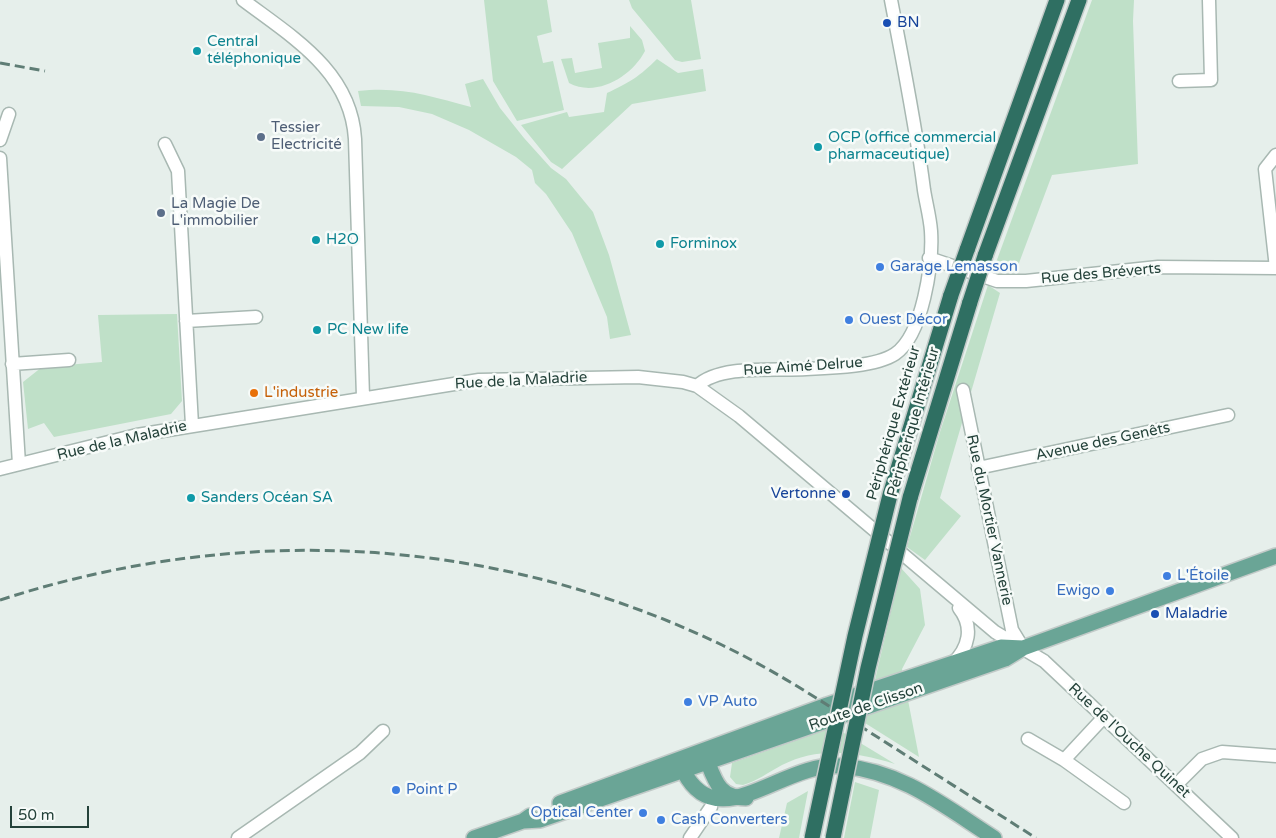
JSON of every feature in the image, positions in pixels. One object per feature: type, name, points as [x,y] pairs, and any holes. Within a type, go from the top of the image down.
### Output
[{"type":"highway","name":"Périphérique Extérieur","points":[[812,838],[854,636],[890,495],[951,295],[1057,0]]},
{"type":"highway","name":"Périphérique Intérieur","points":[[833,838],[868,668],[910,498],[985,256],[1078,0]]},
{"type":"main road","name":"Route de Clisson","points":[[691,764],[1005,659],[1023,648],[1276,556]]},
{"type":"main road","name":"Route de Clisson","points":[[474,838],[524,821],[540,820],[691,764],[791,725],[797,716],[1001,647],[1023,648]]},
{"type":"main road","points":[[691,764],[730,796],[746,798]]},
{"type":"main road","points":[[691,764],[698,796],[710,807],[731,810],[763,795],[787,780],[832,765],[888,774],[907,783],[994,838]]},
{"type":"main road","points":[[710,807],[724,799],[734,804],[746,798],[763,795]]},
{"type":"street","points":[[243,0],[305,46],[334,78],[347,102],[355,139],[363,397]]},
{"type":"street","points":[[891,0],[922,166],[931,231],[929,258]]},
{"type":"street","points":[[1178,81],[1212,80],[1209,0]]},
{"type":"street","points":[[0,140],[9,114]]},
{"type":"street","points":[[165,144],[178,171],[192,425]]},
{"type":"street","points":[[1276,155],[1265,169],[1276,268]]},
{"type":"street","points":[[0,158],[12,364],[6,385],[19,464]]},
{"type":"street","name":"Rue des Bréverts","points":[[929,258],[997,281],[1026,281],[1158,267],[1276,268]]},
{"type":"street","name":"Rue Aimé Delrue","points":[[697,386],[704,380],[720,373],[821,368],[882,361],[896,353],[911,337],[920,317],[929,258]]},
{"type":"street","points":[[186,321],[256,317]]},
{"type":"street","points":[[12,364],[69,360]]},
{"type":"street","name":"Rue de la Maladrie","points":[[0,469],[137,435],[363,397],[479,380],[557,377],[638,377],[683,382],[697,386],[739,416],[1002,638],[1023,648]]},
{"type":"street","name":"Rue du Mortier Vannerie","points":[[963,390],[1012,630],[1023,648]]},
{"type":"street","name":"Avenue des Genêts","points":[[978,468],[1228,415]]},
{"type":"street","name":"Rue de la Maladrie","points":[[946,592],[964,614],[968,627],[967,643],[952,664]]},
{"type":"street","name":"Rue de l'Ouche Quinet","points":[[1023,648],[1044,661],[1232,838]]},
{"type":"street","points":[[1064,760],[1104,717]]},
{"type":"street","points":[[238,838],[360,753],[383,730]]},
{"type":"street","points":[[1028,739],[1064,760],[1124,803]]},
{"type":"street","points":[[1176,785],[1202,759],[1222,752],[1276,756]]},
{"type":"street","points":[[690,838],[710,807]]},
{"type":"green space","points":[[484,0],[547,0],[552,32],[537,36],[543,63],[553,61],[564,110],[517,121],[493,81]]},
{"type":"green space","points":[[629,0],[691,0],[701,59],[682,62],[675,60],[632,8]]},
{"type":"green space","points":[[1092,0],[1134,0],[1133,21],[1138,164],[1052,175],[1016,271],[994,268]]},
{"type":"green space","points":[[630,26],[642,40],[645,51],[632,69],[613,82],[602,86],[580,87],[569,83],[561,59],[572,58],[575,73],[602,68],[598,43],[630,38]]},
{"type":"green space","points":[[657,59],[678,73],[703,69],[706,91],[632,104],[562,169],[551,162],[521,125],[567,112],[569,117],[604,112],[607,93],[634,79]]},
{"type":"green space","points":[[483,79],[500,108],[524,138],[551,168],[566,179],[593,212],[609,255],[631,335],[610,339],[607,317],[572,233],[546,194],[535,183],[532,170],[516,157],[469,130],[432,114],[399,107],[361,106],[358,91],[402,91],[471,107],[465,84]]},
{"type":"green space","points":[[988,285],[1000,293],[940,498],[961,516],[925,560],[907,547],[940,432]]},
{"type":"green space","points":[[177,314],[182,401],[171,414],[54,437],[44,423],[28,429],[23,382],[42,367],[102,362],[98,315]]},
{"type":"green space","points":[[901,568],[920,589],[925,625],[902,669],[919,757],[865,723]]},
{"type":"green space","points":[[834,727],[895,764],[866,756],[824,753],[796,759],[743,785],[736,784],[730,777],[732,763]]},
{"type":"green space","points":[[855,782],[879,790],[870,838],[844,838]]},
{"type":"green space","points":[[808,791],[799,838],[779,838],[787,803]]},
{"type":"railway","points":[[0,63],[45,71]]},
{"type":"railway","points":[[0,600],[91,575],[182,559],[274,551],[366,552],[456,562],[546,581],[635,608],[722,645],[816,698],[1036,838]]},
{"type":"place","name":"BN","points":[[887,23]]},
{"type":"place","name":"Central téléphonique","points":[[197,51]]},
{"type":"place","name":"Tessier Electricité","points":[[261,137]]},
{"type":"place","name":"OCP (office commercial pharmaceutique)","points":[[818,147]]},
{"type":"place","name":"La Magie De L'immobilier","points":[[161,213]]},
{"type":"place","name":"H2O","points":[[316,240]]},
{"type":"place","name":"Forminox","points":[[660,244]]},
{"type":"place","name":"Garage Lemasson","points":[[880,267]]},
{"type":"place","name":"Ouest Décor","points":[[849,320]]},
{"type":"place","name":"PC New life","points":[[317,330]]},
{"type":"place","name":"L'industrie","points":[[254,393]]},
{"type":"place","name":"Vertonne","points":[[846,494]]},
{"type":"place","name":"Sanders Océan SA","points":[[191,498]]},
{"type":"place","name":"L'Étoile","points":[[1167,576]]},
{"type":"place","name":"Ewigo","points":[[1110,591]]},
{"type":"place","name":"Maladrie","points":[[1155,614]]},
{"type":"place","name":"VP Auto","points":[[688,702]]},
{"type":"place","name":"Point P","points":[[396,790]]},
{"type":"place","name":"Optical Center","points":[[643,813]]},
{"type":"place","name":"Cash Converters","points":[[661,820]]}]
